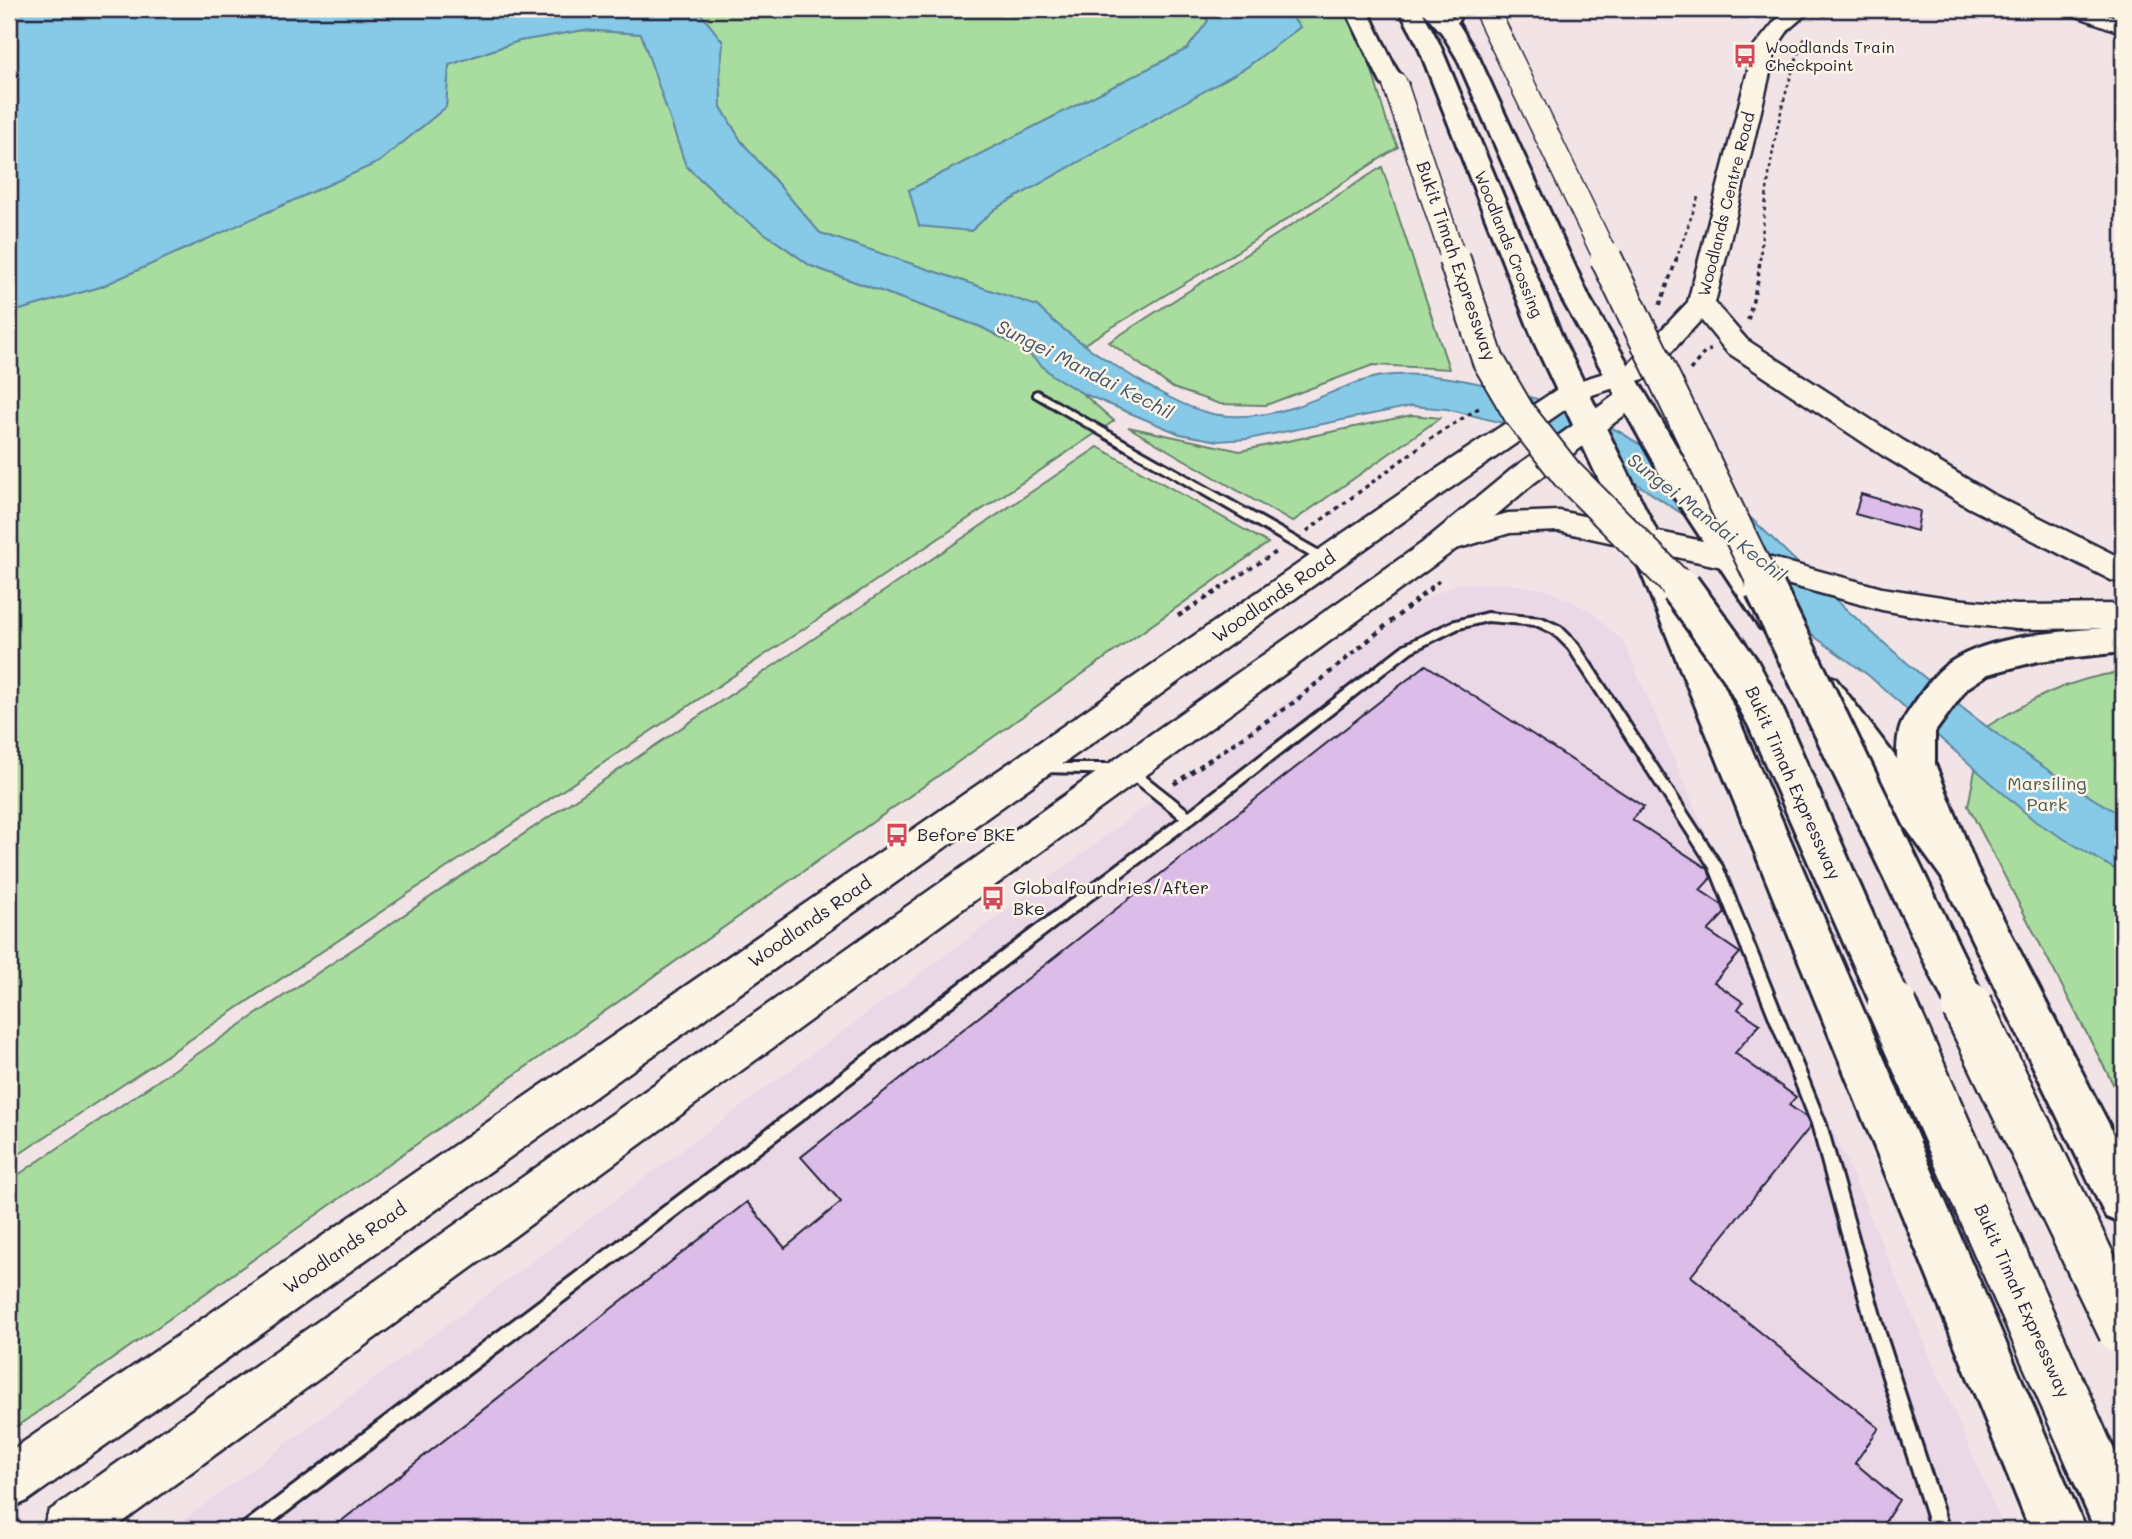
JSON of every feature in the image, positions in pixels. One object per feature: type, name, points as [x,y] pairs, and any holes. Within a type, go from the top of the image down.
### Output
[{"type":"highway","name":"Woodlands Crossing","points":[[1365,10],[1414,24],[1403,9]]},
{"type":"highway","name":"Woodlands Crossing","points":[[1468,58],[1465,28],[1478,9]]},
{"type":"highway","points":[[1486,9],[2123,1330]]},
{"type":"highway","name":"Bukit Timah Expressway","points":[[1365,10],[1391,72],[1488,360],[1520,413],[1567,474],[1674,579],[1740,669],[1766,718],[2123,1530]]},
{"type":"highway","name":"Woodlands Crossing","points":[[1411,22],[1449,19],[1576,299],[1681,483],[1737,567],[1957,868]]},
{"type":"highway","name":"Woodlands Crossing","points":[[1411,22],[1432,59],[1572,392],[1645,539],[2058,1530]]},
{"type":"highway","points":[[2123,639],[2025,650],[1989,660],[1958,674],[1916,730],[1916,764],[1957,868],[2123,1201]]},
{"type":"main road","points":[[2075,9],[2123,27]]},
{"type":"main road","name":"Woodlands Centre Road","points":[[1625,386],[1701,304],[1765,47],[1782,25],[1809,20]]},
{"type":"main road","points":[[1701,304],[1737,346],[1979,500],[2123,572]]},
{"type":"main road","points":[[68,1530],[1433,551],[1523,476],[1589,426],[1625,386]]},
{"type":"main road","name":"Woodlands Road","points":[[9,1483],[1431,487],[1490,450],[1572,392],[1625,386]]},
{"type":"main road","points":[[1433,551],[1491,527],[1524,521],[1577,523],[1645,539],[1737,567],[1800,576],[1882,598],[1955,611],[2017,617],[2123,616]]},
{"type":"lane","points":[[1449,19],[1460,9]]},
{"type":"lane","points":[[1037,394],[1326,560]]},
{"type":"lane","points":[[249,1530],[1189,818],[1408,648],[1456,625],[1487,617],[1538,621],[1557,630],[1573,646],[1716,866],[1819,1125],[1877,1333],[1940,1530]]},
{"type":"lane","points":[[1028,767],[1128,769],[1189,818]]},
{"type":"path","points":[[1690,370],[1706,351],[1737,346],[1747,326],[1758,280],[1765,198],[1777,132],[1796,58],[1809,20],[1838,9]]},
{"type":"path","points":[[1659,306],[1703,188]]},
{"type":"path","points":[[1178,616],[1293,541],[1459,420]]},
{"type":"shaded area","points":[[1459,583],[1503,583],[1544,589],[1589,610],[1624,642],[2005,1530],[170,1530],[1428,597]]},
{"type":"green space","points":[[697,9],[1200,9],[1208,21],[1187,49],[909,190],[971,231],[995,209],[1247,67],[1300,27],[1285,9],[1343,9],[1365,47],[1387,122],[1398,147],[1230,256],[1084,344],[1058,328],[1037,306],[820,233],[741,141],[721,107],[723,42]]},
{"type":"green space","points":[[584,30],[642,34],[686,166],[739,215],[811,266],[981,327],[1025,350],[1052,375],[1082,393],[1114,421],[9,1161],[9,313],[100,287],[379,162],[446,107],[449,65],[519,41]]},
{"type":"green space","points":[[1382,167],[1449,369],[1373,365],[1266,405],[1220,404],[1173,388],[1109,342]]},
{"type":"green space","points":[[1412,415],[1440,418],[1292,522],[1128,427],[1240,451]]},
{"type":"green space","points":[[1098,447],[1268,543],[9,1432],[9,1181]]},
{"type":"green space","name":"Marsiling Park","points":[[2123,672],[2123,1103],[1968,806],[1983,729],[2016,709],[2067,685]]},
{"type":"water","name":"Sungei Mandai Kechil","points":[[9,9],[697,9],[723,42],[721,107],[741,141],[820,233],[1037,306],[1071,335],[1118,368],[1168,397],[1209,413],[1250,416],[1271,413],[1304,404],[1367,380],[1393,375],[1419,375],[1506,390],[1563,408],[1617,431],[1730,500],[1848,611],[1946,695],[2014,747],[2123,816],[2123,874],[2036,822],[1868,675],[1815,637],[1789,609],[1693,521],[1593,455],[1553,438],[1503,423],[1447,409],[1412,406],[1248,439],[1218,441],[1180,434],[1082,393],[1052,375],[1025,350],[981,327],[811,266],[739,215],[686,166],[641,34],[584,30],[519,41],[449,65],[446,107],[379,162],[100,287],[9,313]]},
{"type":"water","points":[[1200,9],[1285,9],[1300,27],[1247,67],[995,209],[971,231],[919,226],[909,190],[1187,49],[1208,21]]},
{"type":"building","points":[[1861,494],[1920,511],[1917,531],[1855,514]]},
{"type":"building","points":[[1426,665],[1644,807],[1632,819],[1708,869],[1711,878],[1700,890],[1722,905],[1725,913],[1708,931],[1740,953],[1714,982],[1743,1002],[1738,1009],[1760,1024],[1735,1053],[1796,1097],[1789,1105],[1807,1118],[1810,1127],[1691,1276],[1879,1428],[1855,1463],[1899,1500],[1880,1530],[330,1530],[747,1202],[785,1248],[841,1202],[801,1157]]},
{"type":"place","name":"Woodlands Train Checkpoint","points":[[1745,56]]},
{"type":"place","name":"Before BKE","points":[[897,835]]},
{"type":"place","name":"Globalfoundries/After Bke","points":[[993,898]]}]
